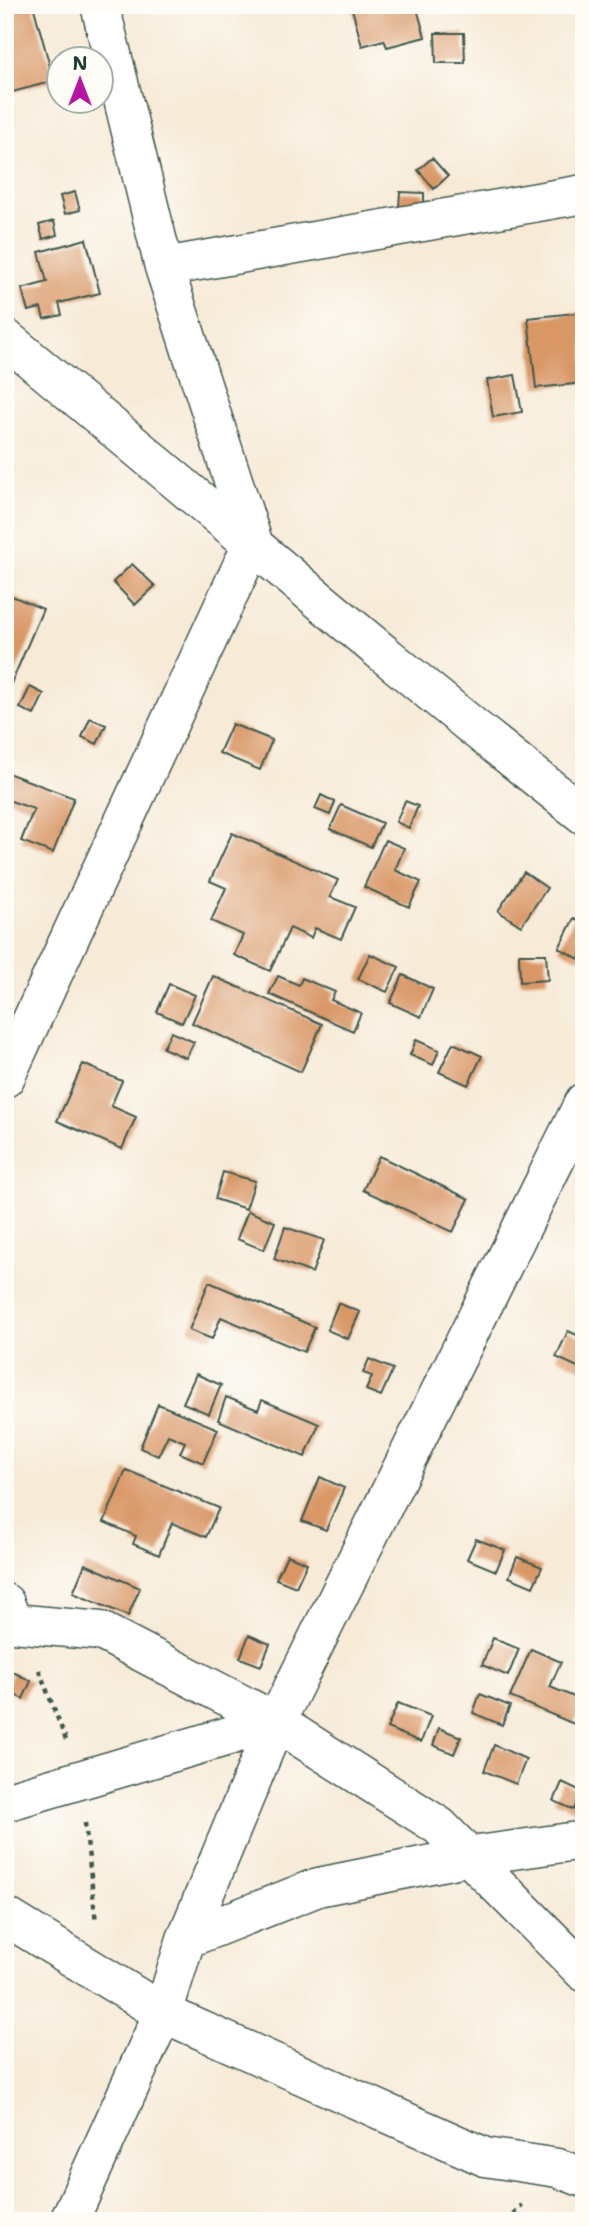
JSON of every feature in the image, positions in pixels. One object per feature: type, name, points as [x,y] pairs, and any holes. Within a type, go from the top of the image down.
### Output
[{"type":"street","points":[[5,1078],[253,541],[164,267],[100,5]]},
{"type":"street","points":[[164,267],[584,194]]},
{"type":"street","points":[[5,338],[253,541],[456,715],[584,815]]},
{"type":"street","points":[[69,2221],[163,2013],[186,1939],[276,1722],[584,1102]]},
{"type":"street","points":[[5,1603],[13,1623],[101,1631],[276,1722],[439,1826],[584,1972]]},
{"type":"street","points":[[5,1802],[276,1722]]},
{"type":"street","points":[[186,1939],[318,1887],[471,1856],[584,1840]]},
{"type":"street","points":[[5,1916],[163,2013],[485,2157],[558,2168],[584,2178]]},
{"type":"building","points":[[5,5],[33,5],[46,52],[46,83],[5,94]]},
{"type":"building","points":[[351,5],[416,5],[425,37],[387,47],[384,40],[362,46]]},
{"type":"building","points":[[435,33],[464,33],[465,63],[436,63]]},
{"type":"building","points":[[5,113],[12,134],[5,136]]},
{"type":"building","points":[[432,158],[448,176],[434,189],[418,170]]},
{"type":"building","points":[[75,192],[80,210],[65,214],[60,196]]},
{"type":"building","points":[[400,192],[424,193],[424,210],[399,208]]},
{"type":"building","points":[[54,221],[57,235],[43,239],[39,225]]},
{"type":"building","points":[[86,239],[100,293],[59,303],[62,315],[44,319],[41,308],[28,311],[22,289],[47,282],[39,252]]},
{"type":"building","points":[[584,312],[584,383],[536,388],[528,318]]},
{"type":"building","points":[[515,375],[522,412],[493,417],[487,380]]},
{"type":"building","points":[[5,529],[11,532],[5,545]]},
{"type":"building","points":[[132,564],[155,586],[135,605],[113,582]]},
{"type":"building","points":[[5,593],[43,609],[5,698]]},
{"type":"building","points":[[30,687],[44,694],[34,715],[20,708]]},
{"type":"building","points":[[90,718],[106,725],[97,744],[82,737]]},
{"type":"building","points":[[232,724],[272,740],[260,770],[219,753]]},
{"type":"building","points":[[5,772],[74,798],[53,853],[21,841],[34,809],[5,799]]},
{"type":"building","points":[[321,795],[335,802],[330,815],[315,809]]},
{"type":"building","points":[[405,801],[418,806],[409,828],[396,822]]},
{"type":"building","points":[[341,805],[382,823],[371,847],[330,829]]},
{"type":"building","points":[[232,833],[338,880],[330,897],[355,907],[341,939],[315,928],[311,938],[290,928],[270,971],[234,955],[243,935],[211,921],[226,888],[210,881]]},
{"type":"building","points":[[385,840],[404,848],[395,870],[421,882],[409,907],[364,887]]},
{"type":"building","points":[[524,872],[547,888],[521,926],[498,911]]},
{"type":"building","points":[[574,918],[584,923],[584,951],[579,959],[559,948]]},
{"type":"building","points":[[370,954],[399,967],[387,992],[358,979]]},
{"type":"building","points":[[519,954],[546,954],[548,980],[520,982]]},
{"type":"building","points":[[403,975],[433,989],[421,1017],[390,1003]]},
{"type":"building","points":[[213,976],[322,1024],[301,1072],[192,1023]]},
{"type":"building","points":[[278,976],[299,985],[302,978],[335,992],[331,1000],[361,1013],[353,1031],[269,994]]},
{"type":"building","points":[[169,984],[195,995],[182,1023],[157,1012]]},
{"type":"building","points":[[171,1032],[194,1042],[186,1058],[163,1048]]},
{"type":"building","points":[[416,1040],[439,1050],[433,1065],[410,1055]]},
{"type":"building","points":[[453,1043],[482,1056],[468,1085],[439,1072]]},
{"type":"building","points":[[83,1064],[122,1081],[111,1106],[136,1117],[122,1149],[57,1121]]},
{"type":"building","points":[[379,1156],[469,1199],[453,1232],[363,1190]]},
{"type":"building","points":[[223,1172],[255,1181],[246,1209],[215,1199]]},
{"type":"building","points":[[248,1211],[275,1222],[264,1250],[237,1239]]},
{"type":"building","points":[[285,1227],[324,1240],[312,1273],[274,1259]]},
{"type":"building","points":[[209,1282],[315,1327],[304,1352],[221,1317],[212,1339],[189,1330]]},
{"type":"building","points":[[338,1303],[360,1312],[348,1339],[327,1330]]},
{"type":"building","points":[[568,1331],[584,1338],[584,1370],[556,1357]]},
{"type":"building","points":[[369,1359],[393,1369],[381,1396],[366,1390],[372,1376],[363,1373]]},
{"type":"building","points":[[196,1374],[221,1385],[209,1414],[183,1403]]},
{"type":"building","points":[[226,1397],[258,1410],[262,1400],[319,1424],[305,1457],[218,1420]]},
{"type":"building","points":[[158,1404],[218,1429],[203,1463],[180,1453],[185,1442],[168,1435],[158,1456],[140,1448]]},
{"type":"building","points":[[126,1470],[219,1508],[206,1537],[172,1523],[159,1555],[133,1544],[136,1536],[104,1522]]},
{"type":"building","points":[[320,1477],[344,1488],[326,1530],[302,1521]]},
{"type":"building","points":[[476,1539],[505,1550],[496,1571],[467,1559]]},
{"type":"building","points":[[287,1555],[307,1563],[296,1587],[276,1579]]},
{"type":"building","points":[[517,1557],[542,1567],[533,1587],[509,1577]]},
{"type":"building","points":[[85,1564],[140,1588],[128,1616],[73,1593]]},
{"type":"building","points":[[249,1635],[270,1644],[261,1666],[240,1658]]},
{"type":"building","points":[[493,1638],[519,1649],[508,1676],[482,1665]]},
{"type":"building","points":[[531,1649],[561,1662],[550,1687],[584,1701],[574,1724],[510,1697]]},
{"type":"building","points":[[13,1672],[31,1681],[23,1699],[5,1690]]},
{"type":"building","points":[[480,1694],[510,1706],[502,1725],[473,1713]]},
{"type":"building","points":[[398,1703],[431,1716],[421,1742],[387,1728]]},
{"type":"building","points":[[439,1728],[461,1737],[454,1754],[433,1745]]},
{"type":"building","points":[[494,1745],[526,1759],[516,1784],[484,1771]]},
{"type":"building","points":[[562,1782],[581,1791],[574,1810],[554,1801]]}]
